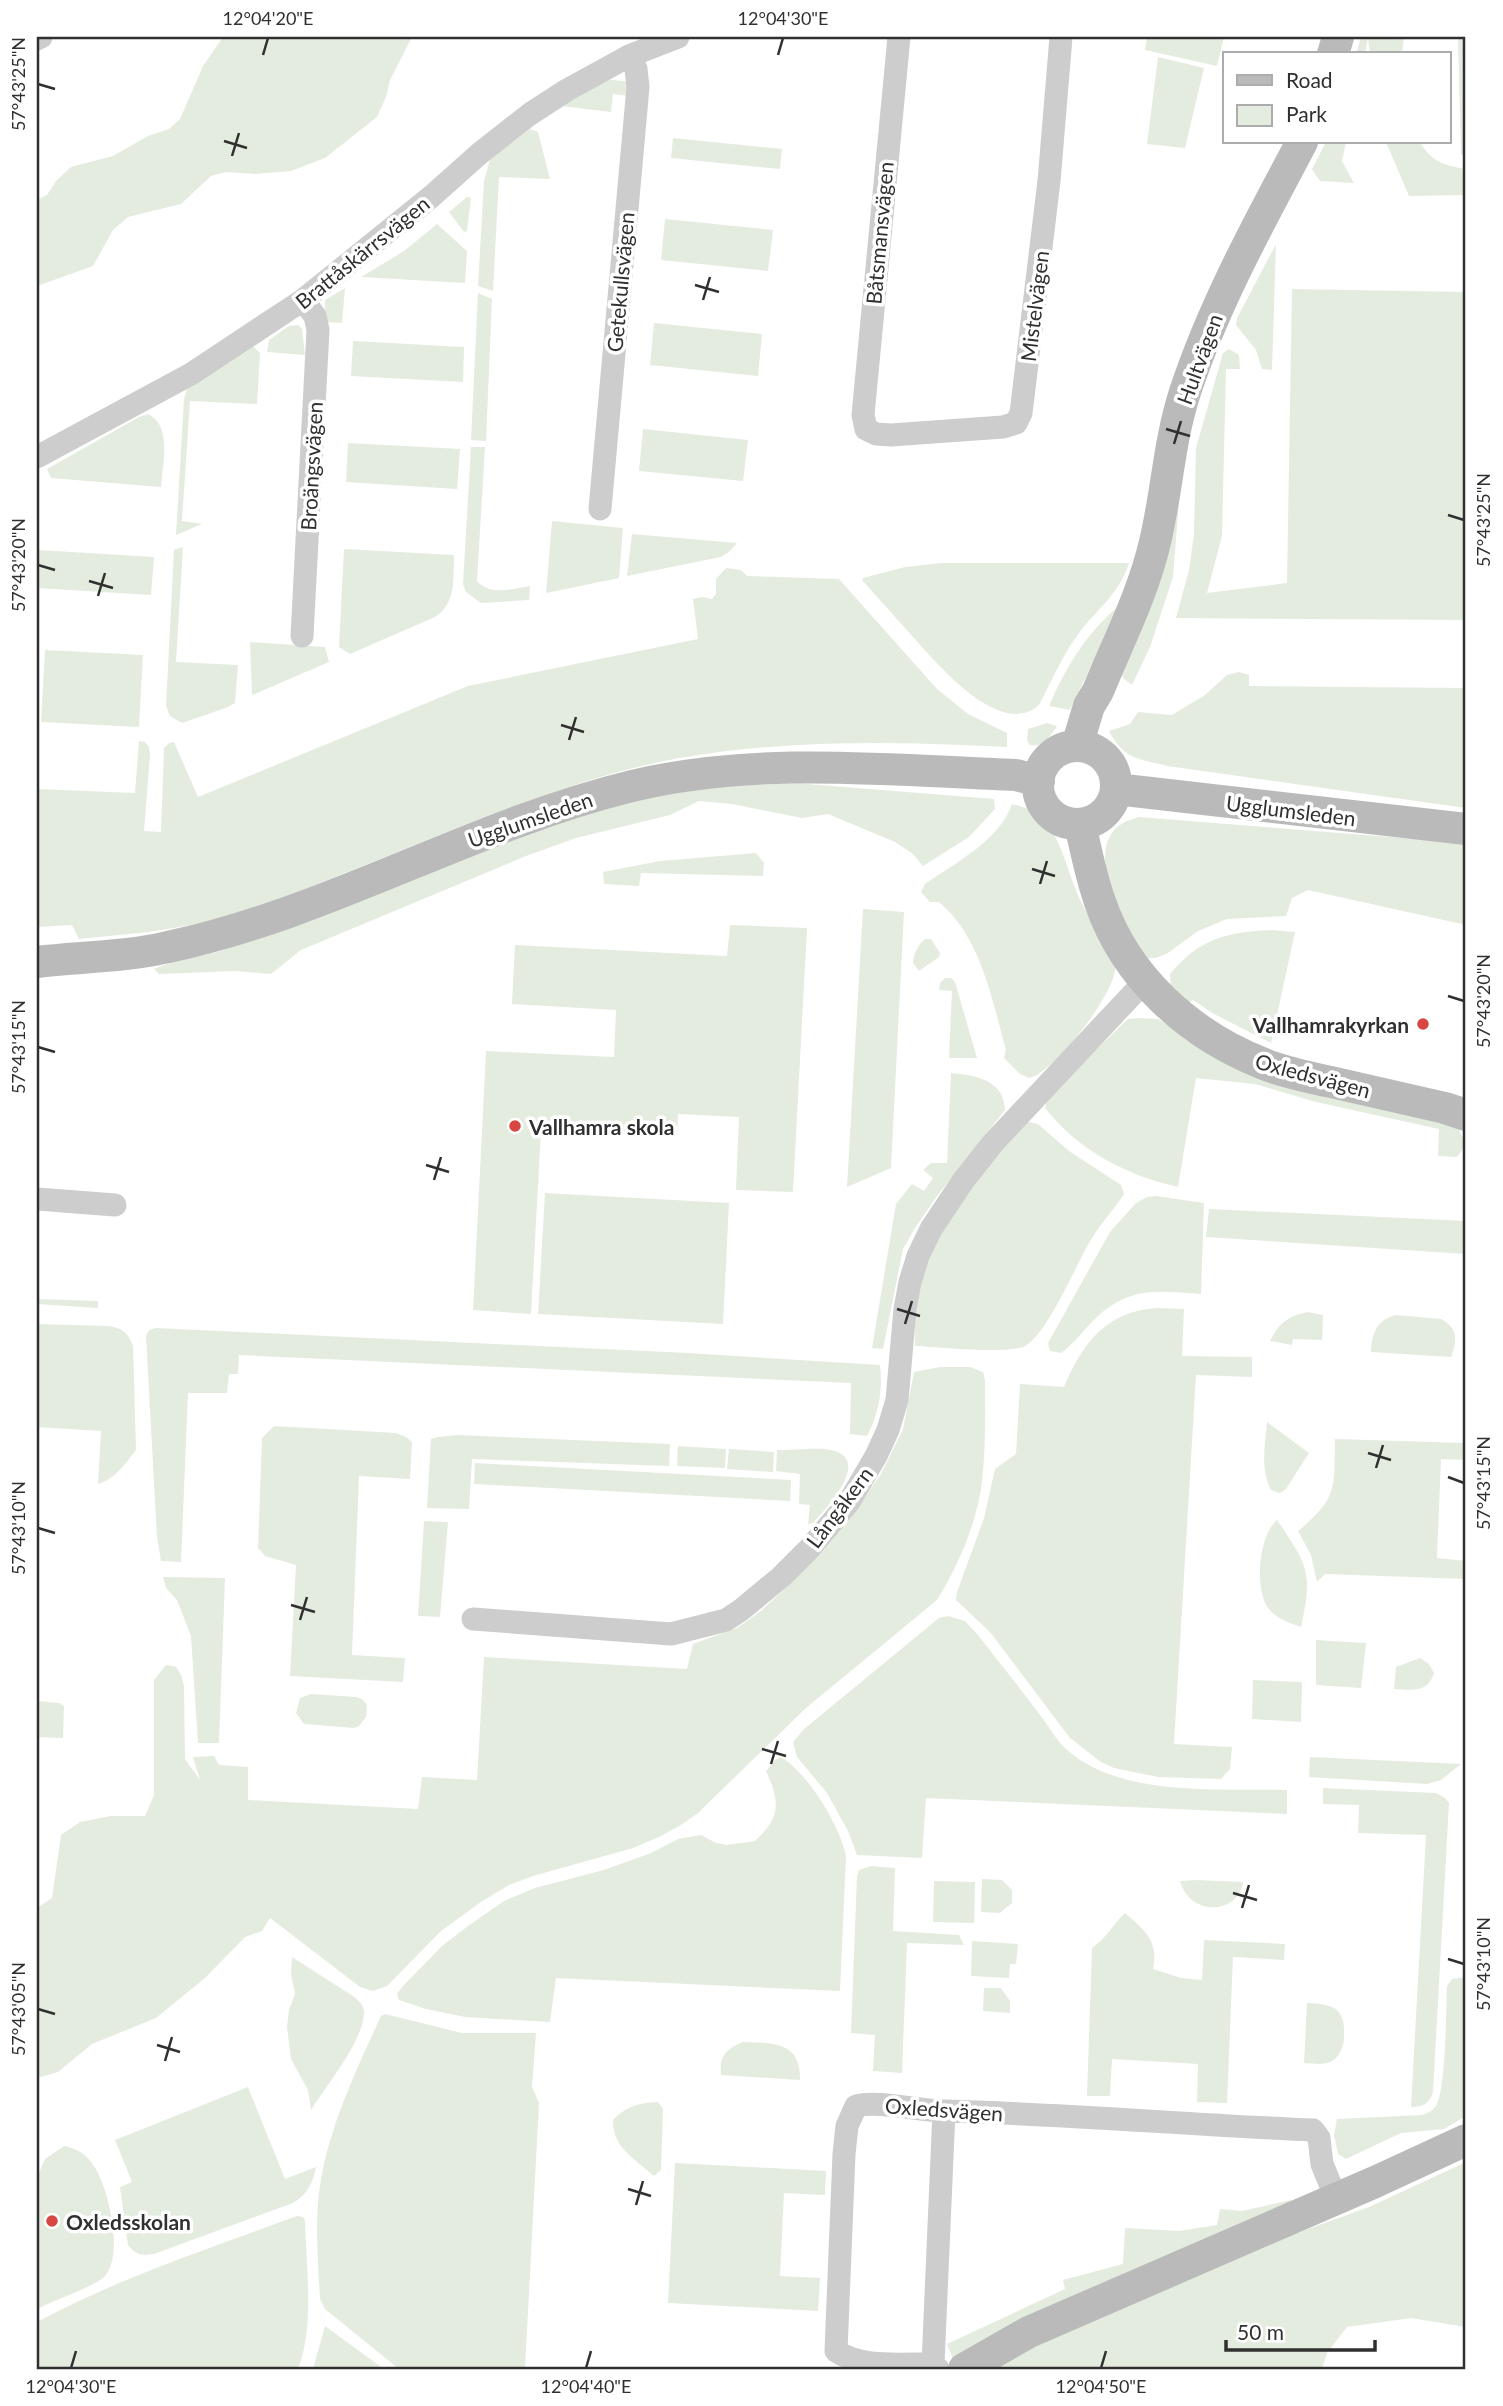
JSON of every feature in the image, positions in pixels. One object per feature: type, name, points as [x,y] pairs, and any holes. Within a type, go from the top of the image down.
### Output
[{"type":"street","name":"Brattåskärrsvägen","points":[[37,457],[191,374],[303,300],[530,114],[629,56],[678,37]]},
{"type":"street","name":"Båtsmansvägen","points":[[866,429],[863,415],[899,37]]},
{"type":"street","name":"Mistelvägen","points":[[866,429],[876,434],[891,435],[1003,427],[1016,423],[1021,414],[1047,194],[1061,37]]},
{"type":"street","name":"Getekullsvägen","points":[[600,509],[638,87],[636,69],[629,56]]},
{"type":"street","name":"Hultvägen","points":[[1077,746],[1089,706],[1098,691],[1149,568],[1175,430],[1198,356],[1229,283],[1300,144]]},
{"type":"street","name":"Broängsvägen","points":[[302,636],[318,330],[315,316],[303,300]]},
{"type":"street","points":[[1077,746],[1090,748],[1106,759],[1113,770],[1116,789],[1111,803],[1102,815],[1080,824],[1060,819],[1048,810],[1040,796],[1039,781],[1043,767],[1052,756],[1077,746]]},
{"type":"street","name":"Ugglumsleden","points":[[37,962],[167,948],[256,923],[335,895],[432,853],[518,821],[577,801],[647,783],[735,770],[842,768],[1016,775],[1039,781]]},
{"type":"street","name":"Ugglumsleden","points":[[1116,789],[1466,829]]},
{"type":"street","name":"Oxledsvägen","points":[[1080,824],[1100,904],[1119,944],[1144,982],[1163,1001],[1199,1029],[1232,1050],[1266,1065],[1466,1115]]},
{"type":"street","name":"Långåkern","points":[[473,1619],[671,1634],[726,1620],[741,1611],[781,1577],[817,1541],[849,1502],[877,1456],[897,1400],[910,1282],[918,1256],[931,1229],[963,1181],[993,1143],[1144,982]]},
{"type":"street","points":[[37,1199],[115,1205]]},
{"type":"street","name":"Oxledsvägen","points":[[936,2367],[848,2359],[836,2351],[844,2154],[847,2126],[856,2106],[869,2102],[890,2107],[944,2111],[1313,2130],[1319,2138],[1322,2164],[1336,2199]]},
{"type":"street","points":[[936,2367],[944,2111]]},
{"type":"street","points":[[964,2369],[1029,2332],[1466,2140]]},
{"type":"green space","points":[[223,37],[412,37],[390,80],[377,117],[325,158],[291,171],[256,174],[226,172],[211,176],[181,204],[128,217],[113,230],[93,266],[37,286],[37,200],[47,195],[56,181],[71,167],[113,156],[148,136],[169,129],[180,119],[203,66]]},
{"type":"green space","points":[[1147,37],[1224,37],[1217,66],[1145,50]]},
{"type":"green space","points":[[1361,37],[1404,37],[1402,52],[1370,52],[1368,38],[1365,52],[1357,52]]},
{"type":"green space","points":[[1458,37],[1466,37],[1466,155],[1461,155]]},
{"type":"green space","points":[[1158,57],[1204,68],[1185,148],[1147,144]]},
{"type":"green space","points":[[605,79],[631,82],[629,96],[613,94],[611,112],[561,106]]},
{"type":"green space","points":[[530,129],[538,132],[550,179],[499,177],[493,291],[478,286],[484,181],[490,159]]},
{"type":"green space","points":[[673,138],[782,149],[780,169],[671,158]]},
{"type":"green space","points":[[1325,144],[1346,144],[1342,161],[1354,183],[1320,181],[1312,169]]},
{"type":"green space","points":[[1387,144],[1421,144],[1439,162],[1466,169],[1466,195],[1409,196]]},
{"type":"green space","points":[[467,197],[471,198],[467,231],[464,232],[449,212]]},
{"type":"green space","points":[[665,219],[773,230],[768,271],[661,260]]},
{"type":"green space","points":[[437,224],[467,251],[465,283],[361,277],[404,251]]},
{"type":"green space","points":[[1276,244],[1272,370],[1262,369],[1256,350],[1236,325],[1237,318]]},
{"type":"green space","points":[[345,288],[342,323],[325,322],[325,300]]},
{"type":"green space","points":[[1292,289],[1466,292],[1466,620],[1176,618],[1189,570],[1194,534],[1196,448],[1223,353],[1229,349],[1239,355],[1240,369],[1226,369],[1222,536],[1207,593],[1287,583]]},
{"type":"green space","points":[[478,293],[492,299],[486,441],[471,440]]},
{"type":"green space","points":[[654,323],[762,334],[758,376],[650,365]]},
{"type":"green space","points":[[298,325],[302,329],[305,355],[267,352],[269,340],[289,326]]},
{"type":"green space","points":[[353,341],[464,347],[463,382],[351,376]]},
{"type":"green space","points":[[253,346],[260,353],[257,404],[190,401],[182,521],[202,524],[176,535],[184,399],[187,389]]},
{"type":"green space","points":[[148,414],[161,427],[163,437],[161,487],[51,478],[47,469]]},
{"type":"green space","points":[[643,429],[748,440],[743,481],[639,471]]},
{"type":"green space","points":[[348,443],[460,449],[457,489],[346,482]]},
{"type":"green space","points":[[471,447],[485,447],[477,581],[488,589],[495,590],[530,586],[529,600],[481,603],[466,592],[463,584]]},
{"type":"green space","points":[[1181,477],[1173,577],[1150,647],[1132,685],[1121,673]]},
{"type":"green space","points":[[552,521],[623,528],[619,578],[546,593]]},
{"type":"green space","points":[[632,534],[737,543],[721,557],[627,576]]},
{"type":"green space","points":[[183,547],[176,662],[238,665],[235,703],[182,723],[170,716],[166,706],[174,550]]},
{"type":"green space","points":[[344,549],[454,555],[452,589],[447,604],[435,617],[350,654],[339,647]]},
{"type":"green space","points":[[38,550],[154,557],[151,595],[37,588]]},
{"type":"green space","points":[[942,563],[1129,563],[1115,591],[1070,647],[1039,705],[1023,713],[1006,713],[970,694],[953,679],[862,580],[905,567]]},
{"type":"green space","points":[[726,568],[741,570],[747,576],[839,579],[937,689],[968,714],[1007,733],[1007,747],[852,743],[697,755],[646,765],[565,788],[291,894],[200,923],[79,939],[72,925],[37,927],[37,789],[135,793],[139,741],[145,742],[150,756],[144,831],[161,832],[164,748],[169,743],[174,742],[198,797],[468,686],[698,639],[693,599],[712,599],[716,594],[716,579]]},
{"type":"green space","points":[[1120,605],[1070,710],[1049,706],[1078,651],[1097,627]]},
{"type":"green space","points":[[250,642],[325,647],[329,662],[252,695]]},
{"type":"green space","points":[[45,650],[143,655],[139,727],[41,722]]},
{"type":"green space","points":[[1239,672],[1249,675],[1249,686],[1466,688],[1466,808],[1167,766],[1126,753],[1109,731],[1130,724],[1138,712],[1172,715],[1205,695],[1227,675]]},
{"type":"green space","points":[[1047,723],[1057,726],[1042,743],[1030,745],[1027,741],[1028,729]]},
{"type":"green space","points":[[795,783],[994,799],[995,809],[969,837],[923,866],[913,854],[895,842],[828,814],[802,818],[732,804],[699,801],[670,815],[576,838],[526,856],[301,950],[271,974],[235,971],[159,974],[154,969],[172,962],[218,952],[324,915],[569,817],[652,797],[715,787]]},
{"type":"green space","points":[[1012,804],[1034,812],[1051,829],[1081,901],[1115,961],[1115,973],[1098,1008],[1054,1062],[1029,1078],[1020,1074],[1004,1058],[1006,1050],[990,990],[965,933],[939,902],[930,902],[921,892],[925,884],[987,840],[998,829]]},
{"type":"green space","points":[[1139,817],[1466,843],[1466,925],[1308,890],[1292,898],[1286,916],[1227,919],[1198,931],[1168,953],[1156,958],[1140,958],[1117,908],[1106,868],[1106,850],[1111,835],[1123,823]]},
{"type":"green space","points":[[756,853],[764,863],[763,876],[641,873],[639,886],[604,884],[603,872],[660,861]]},
{"type":"green space","points":[[863,909],[904,912],[891,1168],[847,1187]]},
{"type":"green space","points":[[730,925],[807,928],[793,1192],[736,1190],[739,1117],[678,1114],[677,1136],[541,1130],[531,1314],[473,1310],[486,1051],[614,1057],[616,1010],[512,1004],[515,945],[727,956]]},
{"type":"green space","points":[[1273,930],[1295,932],[1271,1043],[1214,1014],[1193,1000],[1187,1004],[1171,990],[1170,974],[1192,952],[1228,935]]},
{"type":"green space","points":[[925,939],[931,939],[940,953],[939,957],[919,971],[913,959]]},
{"type":"green space","points":[[945,978],[951,978],[955,982],[977,1058],[949,1058],[952,991],[939,990],[940,983]]},
{"type":"green space","points":[[1128,1019],[1158,1019],[1172,1027],[1431,1117],[1458,1128],[1466,1144],[1457,1157],[1438,1156],[1439,1129],[1316,1102],[1255,1084],[1196,1078],[1178,1187],[1140,1176],[1088,1149],[1045,1108],[1047,1101],[1076,1069]]},
{"type":"green space","points":[[951,1073],[970,1075],[987,1081],[1000,1092],[1005,1110],[937,1196],[903,1249],[883,1349],[872,1348],[896,1204],[912,1184],[924,1191],[933,1178],[923,1170],[931,1163],[947,1163]]},
{"type":"green space","points":[[1024,1123],[1038,1124],[1069,1151],[1121,1185],[1124,1194],[1093,1236],[1050,1316],[1032,1341],[1023,1347],[1000,1350],[915,1346],[915,1308],[922,1276],[943,1228],[989,1163]]},
{"type":"green space","points":[[545,1193],[729,1203],[723,1324],[538,1314]]},
{"type":"green space","points":[[1156,1196],[1204,1203],[1201,1294],[1158,1292],[1133,1295],[1109,1307],[1061,1353],[1050,1351],[1048,1343],[1110,1232],[1136,1203]]},
{"type":"green space","points":[[1209,1209],[1466,1221],[1466,1254],[1206,1237]]},
{"type":"green space","points":[[37,1299],[98,1301],[98,1308],[37,1304]]},
{"type":"green space","points":[[1184,1309],[1182,1356],[1252,1357],[1252,1377],[1196,1375],[1174,1744],[1232,1747],[1230,1769],[1221,1779],[1158,1777],[1114,1768],[1101,1762],[1070,1738],[990,1632],[956,1600],[984,1518],[995,1469],[1016,1454],[1020,1384],[1064,1387],[1079,1357],[1098,1332],[1123,1316],[1139,1310]]},
{"type":"green space","points":[[1308,1312],[1323,1315],[1322,1340],[1293,1339],[1292,1345],[1270,1341],[1285,1321]]},
{"type":"green space","points":[[1396,1315],[1441,1319],[1447,1323],[1455,1335],[1451,1357],[1371,1352],[1376,1329],[1384,1320]]},
{"type":"green space","points":[[37,1324],[108,1326],[121,1330],[131,1341],[136,1450],[119,1470],[104,1482],[98,1484],[101,1431],[37,1427]]},
{"type":"green space","points":[[156,1328],[688,1353],[880,1365],[881,1383],[875,1419],[867,1436],[850,1434],[851,1383],[239,1355],[238,1374],[229,1374],[227,1393],[188,1393],[181,1562],[161,1561],[157,1537],[146,1336],[149,1330]]},
{"type":"green space","points":[[940,1367],[970,1367],[983,1372],[985,1380],[981,1489],[964,1547],[944,1588],[937,1600],[806,1708],[698,1813],[659,1837],[633,1848],[509,1885],[441,1931],[387,1986],[373,1991],[360,1987],[270,1918],[262,1931],[245,1937],[205,1978],[156,2018],[92,2044],[58,2072],[37,2076],[37,1908],[52,1898],[61,1835],[80,1822],[111,1816],[145,1816],[154,1795],[154,1680],[166,1665],[176,1667],[181,1675],[184,1686],[185,1759],[200,1780],[193,1757],[214,1756],[219,1765],[248,1767],[248,1800],[418,1809],[422,1777],[477,1780],[484,1657],[687,1669],[693,1644],[737,1628],[762,1610],[791,1583],[859,1505],[881,1474],[903,1429],[914,1372]]},
{"type":"green space","points":[[1267,1422],[1309,1453],[1286,1489],[1280,1493],[1271,1490],[1265,1473]]},
{"type":"green space","points":[[274,1426],[396,1433],[412,1442],[410,1479],[359,1476],[352,1655],[405,1658],[403,1682],[290,1676],[296,1565],[265,1556],[258,1548],[262,1438]]},
{"type":"green space","points":[[457,1435],[670,1444],[669,1466],[472,1459],[469,1509],[427,1508],[431,1439]]},
{"type":"green space","points":[[1335,1439],[1466,1443],[1466,1460],[1441,1459],[1437,1558],[1466,1561],[1466,1579],[1325,1574],[1317,1582],[1311,1555],[1298,1531],[1327,1501],[1333,1481]]},
{"type":"green space","points":[[678,1446],[726,1449],[725,1468],[677,1466]]},
{"type":"green space","points":[[729,1449],[774,1452],[773,1472],[727,1469]]},
{"type":"green space","points":[[777,1450],[832,1450],[843,1455],[848,1464],[842,1485],[813,1523],[808,1524],[810,1505],[799,1504],[800,1474],[776,1471]]},
{"type":"green space","points":[[475,1463],[791,1480],[790,1501],[474,1484]]},
{"type":"green space","points":[[1277,1520],[1296,1548],[1305,1570],[1307,1593],[1301,1627],[1274,1615],[1268,1608],[1261,1588],[1260,1562],[1263,1549],[1266,1537]]},
{"type":"green space","points":[[424,1521],[448,1522],[440,1617],[418,1616]]},
{"type":"green space","points":[[163,1577],[225,1578],[219,1743],[198,1743],[191,1636],[177,1600],[166,1588]]},
{"type":"green space","points":[[948,1616],[965,1621],[1062,1745],[1088,1765],[1114,1776],[1171,1787],[1287,1790],[1287,1814],[926,1798],[922,1858],[857,1855],[848,1831],[827,1793],[797,1757],[793,1742],[804,1729],[939,1618]]},
{"type":"green space","points":[[1316,1640],[1366,1643],[1361,1688],[1316,1685]]},
{"type":"green space","points":[[1420,1658],[1429,1664],[1434,1673],[1428,1684],[1418,1689],[1394,1689],[1396,1667]]},
{"type":"green space","points":[[1253,1680],[1302,1682],[1301,1722],[1252,1719]]},
{"type":"green space","points":[[311,1694],[362,1699],[367,1705],[366,1717],[354,1728],[304,1724],[296,1713],[300,1698]]},
{"type":"green space","points":[[37,1701],[64,1706],[63,1738],[37,1737]]},
{"type":"green space","points":[[781,1757],[812,1787],[843,1844],[846,1856],[840,1991],[556,1978],[550,2022],[465,2017],[399,2000],[397,1994],[402,1987],[442,1946],[504,1901],[535,1888],[604,1870],[651,1853],[678,1839],[701,1835],[727,1845],[755,1841],[774,1816],[776,1800],[766,1771]]},
{"type":"green space","points":[[1310,1757],[1461,1764],[1441,1780],[1427,1784],[1309,1777]]},
{"type":"green space","points":[[1323,1788],[1436,1793],[1449,1803],[1433,2092],[1430,2099],[1422,2105],[1411,2107],[1426,1835],[1358,1833],[1359,1805],[1323,1804]]},
{"type":"green space","points":[[871,1866],[895,1868],[893,1931],[959,1935],[964,1945],[907,1943],[902,2073],[873,2071],[875,2035],[851,2033],[857,1876],[859,1870]]},
{"type":"green space","points":[[982,1879],[1002,1880],[1012,1890],[1012,1903],[1000,1913],[981,1912]]},
{"type":"green space","points":[[934,1881],[975,1882],[974,1923],[933,1922]]},
{"type":"green space","points":[[1180,1881],[1243,1882],[1232,1901],[1224,1906],[1213,1907],[1193,1901],[1185,1893]]},
{"type":"green space","points":[[1125,1913],[1149,1937],[1154,1951],[1153,1969],[1181,1978],[1202,1980],[1204,1940],[1285,1944],[1284,1960],[1233,1957],[1227,2103],[1197,2102],[1198,2064],[1112,2059],[1110,2096],[1087,2096],[1092,1948]]},
{"type":"green space","points":[[972,1941],[1018,1944],[1016,1964],[1010,1964],[1009,1978],[971,1976]]},
{"type":"green space","points":[[292,1957],[353,1996],[364,2011],[357,2038],[311,2110],[308,2090],[291,2059],[287,2027],[295,1994],[291,1974]]},
{"type":"green space","points":[[1466,1977],[1466,2116],[1444,2129],[1401,2133],[1346,2159],[1338,2154],[1334,2135],[1337,2119],[1422,2115],[1436,2106],[1444,2067],[1447,1986],[1452,1979]]},
{"type":"green space","points":[[984,1988],[1001,1988],[1010,2001],[1010,2013],[983,2011]]},
{"type":"green space","points":[[1307,2003],[1331,2007],[1343,2020],[1342,2047],[1329,2063],[1304,2063]]},
{"type":"green space","points":[[385,2014],[462,2033],[536,2033],[532,2087],[539,2103],[525,2369],[399,2369],[325,2309],[320,2299],[318,2209],[325,2158],[354,2076],[381,2016]]},
{"type":"green space","points":[[743,2042],[774,2044],[790,2051],[796,2058],[800,2080],[721,2075],[721,2063],[725,2054]]},
{"type":"green space","points":[[248,2087],[285,2179],[316,2167],[306,2192],[293,2203],[154,2254],[143,2255],[134,2251],[128,2245],[120,2187],[132,2182],[115,2140]]},
{"type":"green space","points":[[658,2102],[663,2109],[661,2170],[654,2176],[621,2145],[616,2138],[613,2120],[633,2106]]},
{"type":"green space","points":[[64,2146],[85,2155],[100,2176],[112,2221],[114,2238],[111,2266],[100,2280],[37,2309],[37,2165],[39,2173],[45,2159]]},
{"type":"green space","points":[[1466,2162],[1466,2327],[1411,2318],[1347,2327],[1327,2353],[1322,2369],[982,2369],[1183,2274],[1369,2207]]},
{"type":"green space","points":[[675,2163],[826,2171],[825,2195],[784,2193],[780,2276],[820,2278],[818,2311],[668,2303]]},
{"type":"green space","points":[[1291,2200],[1291,2206],[1279,2213],[1071,2297],[953,2359],[947,2344],[1065,2289],[1063,2280],[1123,2264],[1125,2228],[1179,2231],[1217,2225],[1220,2209],[1242,2211]]},
{"type":"green space","points":[[297,2216],[303,2217],[305,2221],[308,2296],[306,2334],[298,2369],[37,2369],[37,2322],[100,2291]]},
{"type":"green space","points":[[325,2326],[384,2369],[313,2369]]},
{"type":"place","name":"Vallhamrakyrkan","points":[[1423,1024]]},
{"type":"place","name":"Vallhamra skola","points":[[515,1126]]},
{"type":"place","name":"Oxledsskolan","points":[[52,2221]]}]
